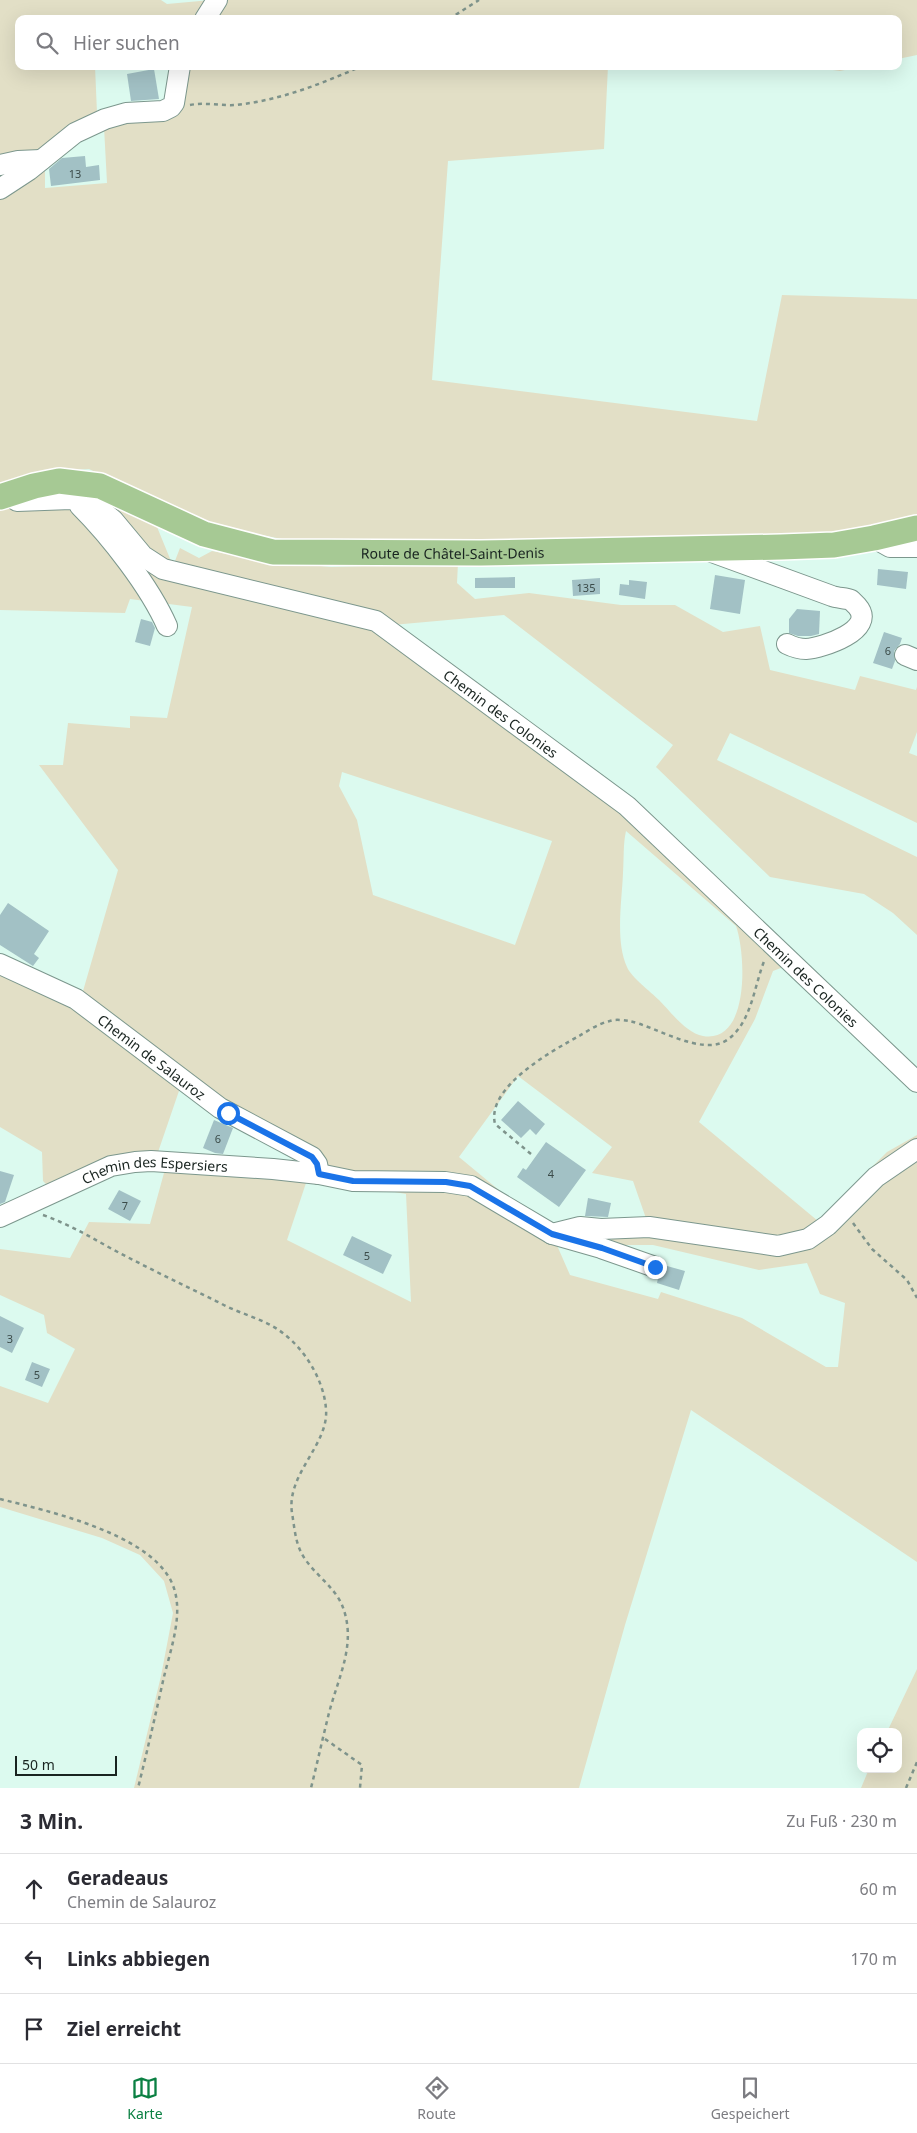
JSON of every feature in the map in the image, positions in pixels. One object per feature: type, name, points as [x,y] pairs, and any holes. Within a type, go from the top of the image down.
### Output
[{"type":"main road","name":"Route de Châtel-Saint-Denis","points":[[5,496],[34,486],[59,481],[100,486],[204,534],[273,552],[500,553],[834,545],[917,528]]},
{"type":"street","points":[[208,15],[217,0]]},
{"type":"street","points":[[0,190],[75,133],[105,119],[126,113],[163,111],[171,107],[174,103],[179,70]]},
{"type":"street","points":[[0,165],[18,161],[41,160]]},
{"type":"street","name":"Chemin des Colonies","points":[[5,496],[17,501],[73,500],[96,506],[113,520],[143,556],[163,569],[376,622],[627,806],[917,1082]]},
{"type":"street","points":[[73,500],[92,518],[139,578],[159,607],[167,626]]},
{"type":"street","points":[[874,538],[890,547],[917,547]]},
{"type":"street","points":[[705,549],[832,596],[852,600],[860,610],[861,617],[858,624],[841,640],[805,649],[787,644]]},
{"type":"street","name":"Chemin de Salauroz","points":[[0,964],[76,999],[220,1108],[312,1157],[317,1164],[319,1174]]},
{"type":"street","points":[[552,1234],[580,1227],[601,1229],[649,1227],[778,1246],[808,1239],[828,1225],[876,1176],[917,1149]]},
{"type":"street","name":"Chemin des Espersiers","points":[[0,1217],[112,1166],[135,1162],[319,1174],[353,1181],[446,1182],[470,1186],[552,1234],[602,1248],[655,1267]]},
{"type":"path","points":[[455,15],[479,0]]},
{"type":"path","points":[[171,107],[195,104],[235,105],[279,97],[316,86],[353,70]]},
{"type":"path","points":[[531,1154],[501,1130],[495,1124],[493,1117],[495,1106],[517,1078],[539,1059],[610,1020],[628,1021],[682,1040],[708,1045],[725,1041],[738,1030],[751,1003],[764,962],[772,944]]},
{"type":"path","points":[[24,1206],[32,1212],[75,1228],[233,1310],[283,1332],[296,1344],[310,1362],[323,1393],[326,1409],[326,1427],[294,1488],[291,1510],[300,1551],[336,1594],[348,1626],[348,1654],[328,1716],[311,1788]]},
{"type":"path","points":[[844,1209],[872,1249],[906,1280],[917,1298]]},
{"type":"path","points":[[0,1499],[73,1520],[124,1539],[163,1569],[170,1580],[175,1595],[175,1632],[138,1788]]},
{"type":"path","points":[[324,1738],[362,1766],[360,1788]]},
{"type":"path","points":[[906,1788],[917,1762]]},
{"type":"shaded area","points":[[0,0],[161,0],[167,4],[211,0],[917,0],[917,55],[902,58],[902,15],[15,15],[15,70],[95,70],[97,113],[175,112],[174,70],[608,70],[604,149],[448,161],[432,380],[757,421],[782,295],[917,299],[917,517],[830,536],[632,543],[302,543],[200,523],[89,469],[41,472],[0,488]],"holes":[[[104,127],[107,183],[45,188],[45,159]]]},
{"type":"shaded area","points":[[47,491],[89,494],[155,522],[173,566],[180,548],[199,558],[212,551],[258,560],[331,567],[458,563],[457,583],[475,599],[529,593],[621,605],[675,605],[723,632],[760,626],[770,670],[855,690],[860,676],[916,690],[917,687],[917,732],[909,753],[917,756],[917,823],[730,733],[717,760],[917,857],[917,935],[893,913],[864,894],[770,877],[656,767],[673,745],[504,615],[392,625],[636,805],[786,966],[773,971],[755,1019],[699,1122],[818,1221],[887,1152],[917,1135],[917,1149],[910,1153],[917,1163],[917,1562],[691,1410],[625,1625],[579,1788],[134,1788],[161,1676],[173,1613],[164,1581],[140,1555],[102,1538],[0,1507],[0,1386],[48,1403],[75,1349],[47,1333],[44,1315],[0,1295],[0,1249],[70,1258],[89,1222],[150,1224],[167,1162],[313,1165],[180,1088],[156,1158],[50,1188],[43,1181],[42,1152],[0,1127],[0,967],[81,998],[118,870],[39,765],[63,765],[68,723],[130,728],[130,716],[167,718],[192,607],[130,599],[125,613],[0,610],[0,510]],"holes":[[[342,772],[552,841],[515,945],[373,895],[357,820],[339,786]],[[626,831],[736,926],[742,956],[741,995],[737,1012],[729,1026],[718,1035],[703,1036],[690,1031],[637,980],[627,967],[623,957],[620,933]],[[518,1076],[612,1147],[592,1173],[633,1181],[649,1227],[601,1229],[617,1245],[653,1245],[759,1270],[807,1263],[820,1294],[845,1303],[838,1367],[826,1367],[742,1318],[661,1292],[658,1299],[570,1275],[552,1234],[459,1157]],[[308,1177],[406,1194],[411,1302],[287,1240]]]},
{"type":"shaded area","points":[[917,1669],[917,1788],[861,1788],[867,1773],[902,1773],[902,1728],[889,1728]]},
{"type":"building","points":[[154,70],[159,99],[131,101],[127,74]]},
{"type":"building","points":[[85,156],[86,167],[99,165],[100,180],[51,186],[49,169],[62,158]]},
{"type":"building","points":[[878,569],[908,572],[906,589],[877,585]]},
{"type":"building","points":[[715,575],[745,580],[740,614],[710,609]]},
{"type":"building","points":[[515,577],[515,588],[475,588],[475,578]]},
{"type":"building","points":[[600,578],[600,594],[573,596],[572,580]]},
{"type":"building","points":[[629,580],[647,582],[645,599],[619,595],[620,584],[629,585]]},
{"type":"building","points":[[797,609],[820,611],[819,634],[798,636],[789,633],[789,619]]},
{"type":"building","points":[[141,619],[152,622],[155,628],[150,646],[135,642]]},
{"type":"building","points":[[884,632],[902,638],[894,651],[895,661],[892,669],[873,663]]},
{"type":"building","points":[[8,903],[49,931],[34,954],[39,958],[33,966],[0,945],[0,915]]},
{"type":"building","points":[[518,1101],[545,1124],[536,1135],[530,1129],[521,1138],[501,1120]]},
{"type":"building","points":[[214,1120],[233,1128],[223,1154],[203,1148]]},
{"type":"building","points":[[546,1142],[586,1170],[559,1207],[517,1177],[523,1168],[526,1170]]},
{"type":"building","points":[[0,1171],[14,1175],[5,1202],[0,1204]]},
{"type":"building","points":[[119,1190],[141,1201],[130,1221],[108,1209]]},
{"type":"building","points":[[588,1198],[611,1203],[608,1217],[585,1216]]},
{"type":"building","points":[[352,1236],[392,1255],[383,1274],[343,1255]]},
{"type":"building","points":[[667,1266],[685,1271],[679,1290],[657,1283],[658,1278],[666,1271]]},
{"type":"building","points":[[0,1316],[24,1328],[12,1353],[0,1347]]},
{"type":"building","points":[[32,1362],[50,1369],[42,1387],[25,1380]]},
{"type":"route","points":[[228,1113],[312,1157],[317,1164],[319,1174],[353,1181],[446,1182],[470,1186],[513,1213],[552,1234],[602,1248],[655,1267]]}]
